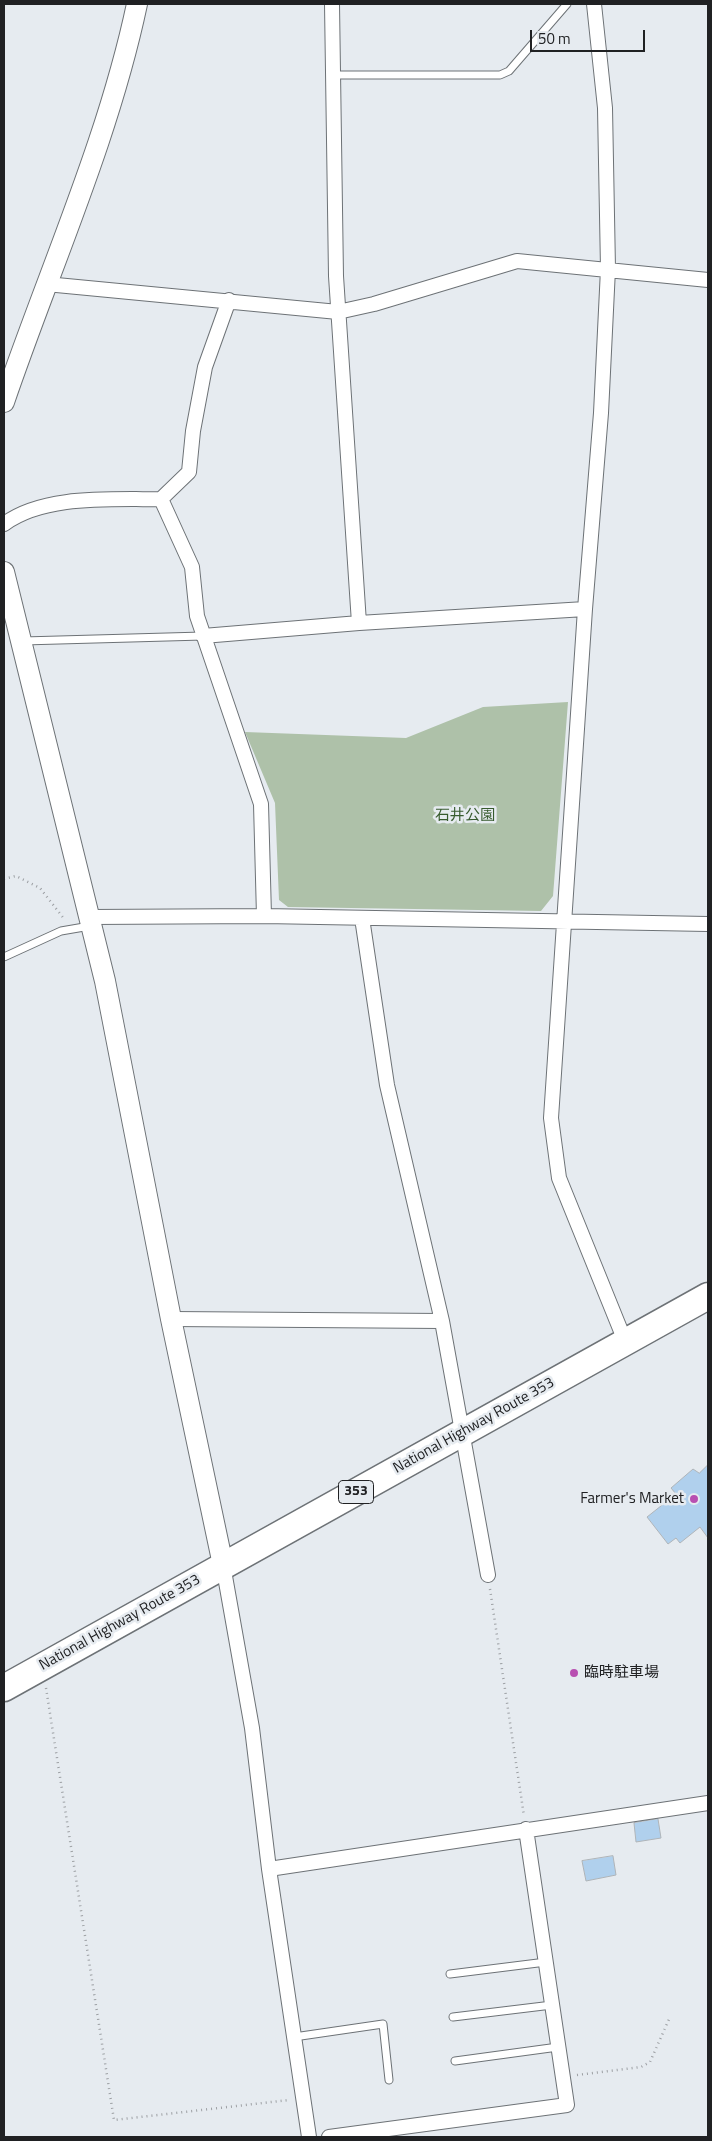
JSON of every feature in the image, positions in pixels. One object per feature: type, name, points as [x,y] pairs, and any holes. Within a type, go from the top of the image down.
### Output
[{"type":"highway","name":"National Highway Route 353","points":[[4,1688],[708,1296]]},
{"type":"street","points":[[6,391],[91,160],[128,43],[137,4]]},
{"type":"street","points":[[332,4],[338,312],[359,623]]},
{"type":"street","points":[[594,4],[605,108],[608,269],[601,413],[585,609],[550,1118],[559,1178],[626,1341]]},
{"type":"street","points":[[46,284],[230,300],[338,312],[374,304],[517,261],[708,280]]},
{"type":"street","points":[[4,524],[21,514],[67,500],[161,499],[189,472],[193,431],[205,367],[230,300]]},
{"type":"street","points":[[161,499],[192,567],[196,616],[261,804],[264,916]]},
{"type":"street","points":[[4,572],[92,921],[171,1319],[223,1565],[252,1728],[269,1869],[309,2137]]},
{"type":"street","points":[[203,636],[359,623],[585,609]]},
{"type":"street","points":[[92,921],[264,916],[708,924]]},
{"type":"street","points":[[362,918],[387,1084],[442,1321],[464,1432],[488,1575]]},
{"type":"street","points":[[171,1319],[442,1321]]},
{"type":"street","points":[[269,1869],[708,1803]]},
{"type":"street","points":[[329,2137],[567,2105],[526,1829]]},
{"type":"lane","points":[[333,75],[500,75],[509,71],[567,4]]},
{"type":"lane","points":[[21,642],[203,636]]},
{"type":"lane","points":[[4,957],[61,932],[92,921]]},
{"type":"lane","points":[[450,1974],[546,1962]]},
{"type":"lane","points":[[453,2017],[552,2005]]},
{"type":"lane","points":[[294,2038],[383,2024],[389,2080]]},
{"type":"lane","points":[[455,2061],[558,2047]]},
{"type":"path","points":[[4,879],[16,876],[40,888],[72,929]]},
{"type":"path","points":[[488,1575],[526,1829]]},
{"type":"path","points":[[43,1666],[114,2120],[303,2098]]},
{"type":"path","points":[[563,2077],[641,2068],[650,2062],[670,2017]]},
{"type":"green space","name":"石井公園","points":[[568,702],[553,896],[541,911],[288,907],[279,900],[275,803],[245,732],[406,738],[483,707]]},
{"type":"building","points":[[708,1465],[708,1538],[700,1527],[680,1543],[676,1538],[668,1544],[647,1517],[676,1494],[671,1488],[693,1469],[699,1473]]},
{"type":"building","points":[[658,1819],[661,1838],[636,1842],[634,1823]]},
{"type":"building","points":[[613,1856],[616,1875],[586,1881],[582,1861]]},
{"type":"place","name":"Farmer's Market","points":[[694,1499]]},
{"type":"place","name":"臨時駐車場","points":[[574,1673]]}]
